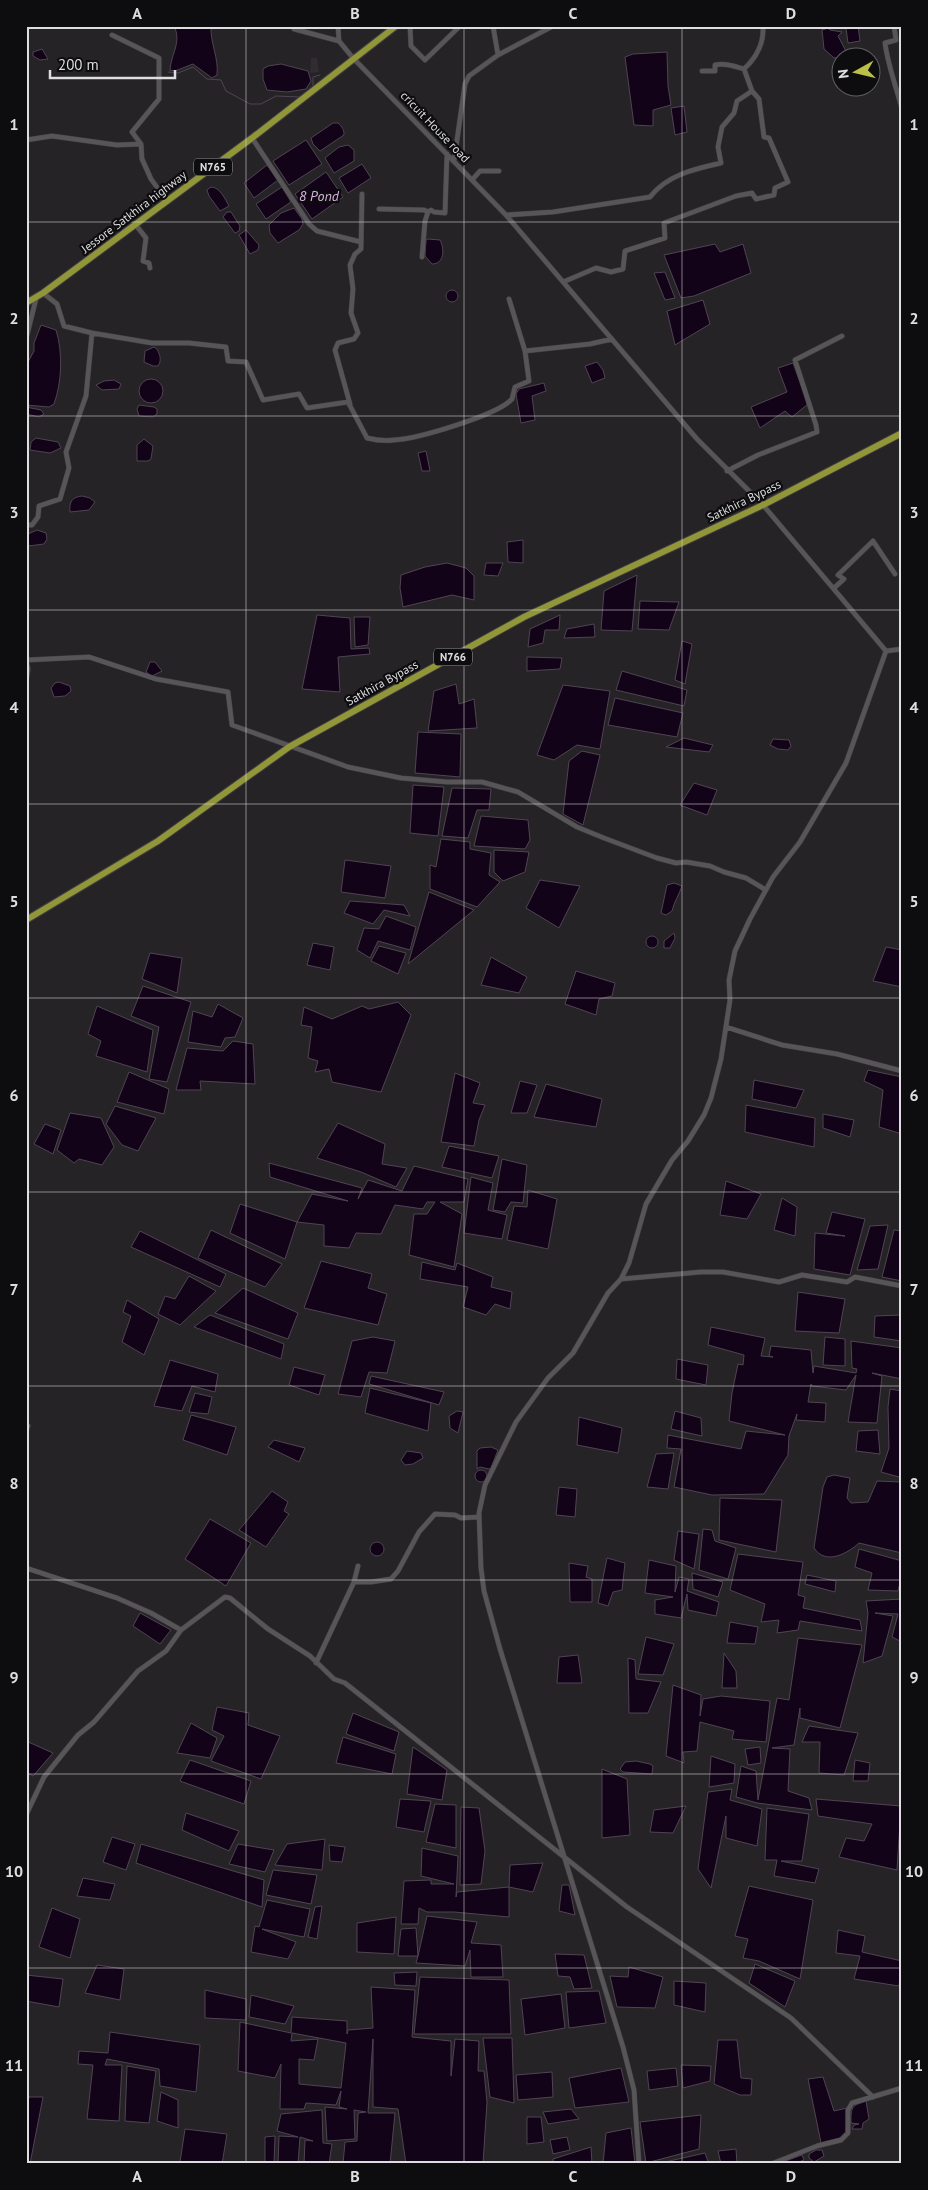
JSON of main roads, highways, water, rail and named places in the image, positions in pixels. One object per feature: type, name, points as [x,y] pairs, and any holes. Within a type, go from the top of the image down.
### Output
[{"type":"highway","name":"Jessore Satkhira highway","points":[[26,303],[36,299],[252,138],[396,26]]},
{"type":"highway","name":"Satkhira Bypass","points":[[26,920],[158,841],[289,747],[524,617],[763,506],[902,433]]},
{"type":"water","points":[[174,26],[211,26],[217,75],[212,78],[193,64],[175,71],[170,70],[177,43]]},
{"type":"water","points":[[858,26],[860,41],[848,43],[846,28]]},
{"type":"water","points":[[828,28],[842,32],[838,36],[844,48],[830,48],[830,54],[824,49],[822,30]]},
{"type":"water","points":[[42,49],[48,59],[40,60],[33,56],[33,52]]},
{"type":"water","points":[[667,52],[668,86],[671,105],[653,110],[653,126],[634,125],[625,57],[633,54]]},
{"type":"water","points":[[281,64],[308,71],[311,81],[306,89],[287,92],[267,90],[263,79],[263,69],[268,66]]},
{"type":"water","points":[[684,106],[687,132],[675,135],[671,108]]},
{"type":"water","points":[[333,123],[338,123],[341,126],[344,135],[320,151],[313,144],[311,138]]},
{"type":"water","name":"8 Pond","points":[[306,140],[322,164],[289,185],[273,161]]},
{"type":"water","points":[[348,145],[354,150],[354,161],[334,173],[325,158],[339,147]]},
{"type":"water","name":"8 Pond","points":[[362,164],[371,178],[348,193],[339,178]]},
{"type":"water","name":"8 Pond","points":[[267,165],[278,180],[254,198],[244,183]]},
{"type":"water","name":"8 Pond","points":[[326,172],[343,197],[312,219],[295,194]]},
{"type":"water","points":[[211,187],[220,191],[229,206],[220,211],[209,196],[207,190]]},
{"type":"water","name":"8 Pond","points":[[282,187],[291,202],[266,219],[256,204]]},
{"type":"water","points":[[294,208],[302,219],[303,224],[299,230],[278,243],[270,233],[269,225],[281,213]]},
{"type":"water","points":[[227,212],[231,212],[240,226],[239,231],[235,233],[223,217]]},
{"type":"water","points":[[246,230],[259,245],[258,250],[250,254],[239,235]]},
{"type":"water","points":[[426,240],[440,240],[442,244],[443,252],[439,262],[432,264],[425,256]]},
{"type":"water","points":[[715,244],[720,252],[743,244],[751,273],[694,296],[681,298],[664,255]]},
{"type":"water","points":[[665,272],[675,298],[665,300],[654,273]]},
{"type":"water","points":[[450,290],[454,290],[458,296],[454,302],[450,302],[446,298],[446,294]]},
{"type":"water","points":[[703,300],[710,324],[675,345],[667,311]]},
{"type":"water","points":[[41,325],[56,330],[60,348],[59,386],[54,404],[49,407],[26,405],[27,364],[34,351],[34,343]]},
{"type":"water","points":[[154,347],[157,349],[160,358],[158,366],[144,362],[145,351]]},
{"type":"water","points":[[597,362],[603,370],[605,378],[592,383],[585,366]]},
{"type":"water","points":[[793,363],[808,404],[792,417],[785,411],[760,428],[751,407],[787,392],[778,368]]},
{"type":"water","points":[[151,379],[159,383],[163,391],[159,399],[151,403],[143,399],[139,391],[143,383]]},
{"type":"water","points":[[114,380],[121,384],[119,389],[102,390],[96,385],[104,381]]},
{"type":"water","points":[[544,383],[546,391],[532,396],[535,420],[521,423],[516,394],[519,389]]},
{"type":"water","points":[[139,405],[154,407],[157,409],[157,414],[153,417],[139,416],[137,409]]},
{"type":"water","points":[[26,407],[41,410],[44,414],[39,417],[26,414]]},
{"type":"water","points":[[36,438],[58,442],[61,448],[50,453],[30,450],[31,442]]},
{"type":"water","points":[[144,439],[153,446],[151,459],[148,461],[137,461],[137,445]]},
{"type":"water","points":[[426,451],[430,471],[422,471],[418,453]]},
{"type":"water","points":[[82,496],[90,498],[95,502],[89,510],[70,512],[72,501]]},
{"type":"water","points":[[37,530],[46,533],[47,539],[44,544],[28,546],[28,534]]},
{"type":"water","points":[[523,540],[523,563],[508,562],[507,542]]},
{"type":"water","points":[[447,563],[466,568],[474,576],[474,600],[452,595],[403,607],[400,588],[401,575],[425,567]]},
{"type":"water","points":[[486,563],[503,563],[498,576],[484,575]]},
{"type":"water","points":[[637,575],[632,631],[601,630],[604,591]]},
{"type":"water","points":[[640,601],[679,602],[669,630],[638,629]]},
{"type":"water","points":[[317,615],[350,618],[351,649],[369,648],[370,654],[338,657],[340,692],[302,689]]},
{"type":"water","points":[[560,615],[559,630],[545,630],[543,643],[528,647],[530,629]]},
{"type":"water","points":[[354,617],[370,617],[368,645],[355,647]]},
{"type":"water","points":[[594,624],[595,637],[564,638],[567,629]]},
{"type":"water","points":[[682,641],[692,644],[685,684],[675,680]]},
{"type":"water","points":[[527,657],[562,658],[560,669],[527,671]]},
{"type":"water","points":[[150,662],[155,662],[162,671],[152,676],[146,672]]},
{"type":"water","points":[[622,671],[687,690],[684,706],[616,690]]},
{"type":"water","points":[[59,682],[70,686],[71,691],[65,696],[54,697],[51,688],[55,683]]},
{"type":"water","points":[[456,684],[459,704],[474,699],[477,728],[428,731],[434,691]]},
{"type":"water","points":[[563,685],[610,691],[600,749],[577,745],[554,760],[537,755]]},
{"type":"water","points":[[615,698],[683,713],[677,737],[608,725]]},
{"type":"water","points":[[418,732],[461,734],[460,777],[415,773]]},
{"type":"water","points":[[684,738],[713,745],[709,752],[666,747]]},
{"type":"water","points":[[773,739],[789,740],[791,746],[788,750],[778,749],[770,745]]},
{"type":"water","points":[[582,751],[600,755],[583,825],[563,814],[569,761]]},
{"type":"water","points":[[694,783],[717,790],[707,815],[680,805]]},
{"type":"water","points":[[413,785],[444,787],[438,836],[410,833]]},
{"type":"water","points":[[452,788],[491,789],[489,810],[477,810],[468,838],[442,836]]},
{"type":"water","points":[[481,816],[528,820],[530,840],[525,849],[474,846]]},
{"type":"water","points":[[441,839],[470,842],[470,849],[491,853],[489,875],[500,882],[477,907],[430,889],[430,865],[436,867]]},
{"type":"water","points":[[494,850],[529,852],[525,872],[503,881],[494,872]]},
{"type":"water","points":[[345,860],[391,866],[385,898],[341,892]]},
{"type":"water","points":[[540,880],[580,886],[559,928],[526,908]]},
{"type":"water","points":[[674,883],[682,886],[672,911],[666,915],[661,913],[667,885]]},
{"type":"water","points":[[429,892],[474,910],[408,964]]},
{"type":"water","points":[[350,901],[404,905],[410,916],[384,910],[373,924],[344,913]]},
{"type":"water","points":[[386,916],[416,927],[410,950],[378,941],[370,958],[357,950],[364,928],[379,929]]},
{"type":"water","points":[[674,933],[675,938],[670,948],[664,948],[664,941]]},
{"type":"water","points":[[654,936],[657,937],[657,947],[650,948],[647,947],[646,940],[647,937]]},
{"type":"water","points":[[313,943],[334,947],[330,970],[307,965]]},
{"type":"water","points":[[379,946],[406,953],[398,974],[371,961]]},
{"type":"water","points":[[886,947],[902,950],[902,987],[873,981]]},
{"type":"water","points":[[150,953],[182,958],[177,993],[142,979]]},
{"type":"water","points":[[491,957],[527,977],[519,993],[481,985]]},
{"type":"water","points":[[576,971],[615,983],[612,996],[599,999],[596,1015],[565,1004]]},
{"type":"water","points":[[143,986],[191,1002],[167,1082],[149,1079],[159,1027],[131,1016]]},
{"type":"water","points":[[398,1002],[411,1015],[381,1092],[332,1082],[329,1069],[315,1072],[318,1061],[308,1058],[312,1027],[301,1025],[304,1007],[332,1019],[362,1006],[369,1009]]},
{"type":"water","points":[[218,1004],[243,1018],[235,1037],[225,1038],[221,1047],[188,1042],[193,1011],[212,1017]]},
{"type":"water","points":[[97,1006],[153,1030],[147,1072],[96,1056],[101,1041],[88,1034]]},
{"type":"water","points":[[233,1041],[253,1044],[255,1084],[200,1081],[201,1090],[176,1090],[187,1048],[223,1051]]},
{"type":"water","points":[[868,1070],[902,1077],[902,1134],[879,1127],[883,1090],[864,1081]]},
{"type":"water","points":[[129,1072],[169,1089],[164,1114],[117,1102]]},
{"type":"water","points":[[455,1073],[480,1083],[473,1103],[485,1105],[479,1120],[474,1146],[441,1142]]},
{"type":"water","points":[[754,1080],[804,1090],[796,1108],[752,1099]]},
{"type":"water","points":[[520,1081],[537,1085],[527,1113],[511,1113]]},
{"type":"water","points":[[546,1084],[602,1099],[596,1127],[534,1117]]},
{"type":"water","points":[[746,1105],[815,1118],[814,1147],[745,1132]]},
{"type":"water","points":[[115,1106],[156,1118],[138,1151],[122,1145],[106,1124]]},
{"type":"water","points":[[70,1113],[101,1118],[114,1147],[102,1165],[79,1159],[74,1163],[57,1150]]},
{"type":"water","points":[[823,1114],[854,1120],[850,1137],[823,1128]]},
{"type":"water","points":[[338,1123],[385,1144],[382,1164],[407,1168],[396,1187],[361,1172],[317,1158]]},
{"type":"water","points":[[45,1124],[61,1130],[53,1154],[34,1144]]},
{"type":"water","points":[[449,1146],[499,1156],[492,1178],[442,1167]]},
{"type":"water","points":[[502,1159],[527,1165],[523,1203],[511,1202],[505,1212],[493,1210]]},
{"type":"water","points":[[269,1163],[362,1188],[358,1199],[368,1180],[402,1191],[414,1166],[468,1179],[464,1202],[440,1202],[462,1214],[454,1267],[409,1255],[414,1214],[427,1214],[435,1202],[427,1202],[423,1209],[395,1205],[381,1234],[356,1233],[349,1248],[324,1246],[324,1225],[297,1222],[312,1194],[348,1201],[270,1177]]},
{"type":"water","points":[[471,1177],[493,1183],[488,1210],[507,1215],[502,1239],[464,1233]]},
{"type":"water","points":[[726,1181],[761,1194],[747,1219],[720,1215]]},
{"type":"water","points":[[528,1190],[557,1199],[548,1249],[507,1240],[514,1206],[527,1207]]},
{"type":"water","points":[[782,1198],[797,1207],[795,1236],[774,1230]]},
{"type":"water","points":[[240,1204],[297,1222],[285,1259],[230,1233]]},
{"type":"water","points":[[832,1212],[865,1219],[850,1275],[814,1269],[815,1233],[845,1236],[826,1233]]},
{"type":"water","points":[[888,1225],[878,1269],[857,1270],[870,1226]]},
{"type":"water","points":[[211,1230],[282,1264],[265,1287],[198,1258]]},
{"type":"water","points":[[894,1230],[902,1231],[902,1281],[882,1277]]},
{"type":"water","points":[[140,1231],[226,1274],[220,1287],[131,1247]]},
{"type":"water","points":[[321,1261],[372,1274],[368,1288],[387,1294],[378,1325],[304,1308]]},
{"type":"water","points":[[422,1262],[455,1270],[457,1263],[493,1277],[491,1287],[512,1292],[510,1309],[495,1304],[486,1315],[463,1307],[468,1287],[420,1279]]},
{"type":"water","points":[[189,1276],[216,1291],[180,1325],[158,1314],[165,1296],[175,1299]]},
{"type":"water","points":[[243,1288],[298,1313],[288,1339],[215,1313]]},
{"type":"water","points":[[798,1292],[845,1299],[839,1333],[795,1331]]},
{"type":"water","points":[[127,1300],[159,1319],[144,1355],[122,1342],[131,1316],[123,1312]]},
{"type":"water","points":[[210,1315],[284,1344],[281,1359],[194,1327]]},
{"type":"water","points":[[902,1315],[902,1341],[874,1337],[875,1316]]},
{"type":"water","points":[[711,1327],[765,1338],[761,1356],[773,1357],[769,1356],[771,1346],[811,1350],[813,1373],[814,1366],[856,1373],[857,1369],[852,1368],[851,1341],[902,1348],[902,1379],[872,1373],[882,1376],[877,1423],[848,1422],[856,1375],[846,1390],[812,1386],[811,1384],[808,1402],[826,1403],[825,1422],[796,1420],[797,1414],[789,1436],[788,1455],[764,1494],[712,1495],[674,1487],[681,1449],[667,1448],[668,1435],[741,1449],[746,1431],[785,1435],[729,1421],[738,1364],[743,1365],[744,1355],[708,1345]]},
{"type":"water","points":[[373,1337],[395,1341],[387,1373],[369,1372],[361,1397],[338,1394],[352,1341]]},
{"type":"water","points":[[825,1337],[845,1339],[845,1366],[823,1365]]},
{"type":"water","points":[[677,1359],[708,1365],[706,1385],[676,1379]]},
{"type":"water","points":[[170,1360],[218,1374],[215,1392],[192,1386],[182,1411],[154,1406]]},
{"type":"water","points":[[294,1367],[325,1375],[319,1395],[289,1385]]},
{"type":"water","points":[[371,1376],[444,1392],[439,1405],[369,1384]]},
{"type":"water","points":[[370,1388],[431,1403],[428,1431],[365,1413]]},
{"type":"water","points":[[890,1389],[902,1391],[902,1476],[899,1477],[881,1472],[889,1448],[888,1407]]},
{"type":"water","points":[[195,1393],[212,1397],[208,1414],[189,1412]]},
{"type":"water","points":[[457,1411],[463,1412],[458,1433],[450,1428],[449,1416]]},
{"type":"water","points":[[675,1411],[701,1418],[702,1436],[671,1429]]},
{"type":"water","points":[[191,1415],[236,1427],[227,1455],[183,1440]]},
{"type":"water","points":[[579,1417],[622,1428],[618,1453],[577,1445]]},
{"type":"water","points":[[878,1430],[880,1454],[856,1451],[858,1431]]},
{"type":"water","points":[[274,1440],[305,1448],[299,1462],[268,1447]]},
{"type":"water","points":[[491,1447],[498,1450],[491,1468],[480,1467],[477,1469],[477,1451],[480,1448]]},
{"type":"water","points":[[407,1451],[421,1453],[423,1458],[413,1464],[405,1465],[401,1460]]},
{"type":"water","points":[[674,1453],[668,1489],[647,1487],[656,1454]]},
{"type":"water","points":[[479,1470],[483,1470],[487,1476],[483,1482],[479,1482],[475,1478],[475,1474]]},
{"type":"water","points":[[834,1475],[850,1478],[847,1498],[851,1503],[868,1502],[877,1481],[902,1482],[902,1553],[859,1543],[843,1554],[831,1557],[819,1553],[814,1548],[823,1487],[827,1477]]},
{"type":"water","points":[[559,1487],[577,1489],[575,1517],[556,1515]]},
{"type":"water","points":[[272,1491],[288,1502],[284,1511],[289,1514],[266,1547],[239,1530]]},
{"type":"water","points":[[720,1498],[782,1500],[776,1552],[719,1540]]},
{"type":"water","points":[[210,1519],[251,1543],[226,1586],[185,1559]]},
{"type":"water","points":[[703,1529],[712,1530],[715,1541],[736,1548],[728,1579],[699,1570]]},
{"type":"water","points":[[678,1531],[699,1534],[694,1569],[674,1560]]},
{"type":"water","points":[[374,1542],[380,1542],[384,1549],[380,1556],[374,1556],[370,1552],[370,1546]]},
{"type":"water","points":[[859,1549],[902,1561],[902,1574],[898,1591],[868,1590],[872,1573],[855,1567]]},
{"type":"water","points":[[738,1554],[803,1562],[798,1595],[805,1597],[803,1608],[860,1620],[862,1631],[800,1621],[798,1630],[777,1633],[779,1620],[761,1622],[765,1604],[730,1590]]},
{"type":"water","points":[[607,1558],[625,1563],[622,1590],[613,1592],[608,1606],[598,1603]]},
{"type":"water","points":[[649,1560],[676,1566],[675,1592],[679,1577],[689,1579],[687,1591],[719,1602],[716,1616],[688,1610],[687,1594],[681,1618],[655,1614],[655,1600],[673,1597],[645,1593]]},
{"type":"water","points":[[569,1563],[588,1566],[586,1577],[592,1579],[592,1602],[570,1602]]},
{"type":"water","points":[[692,1573],[723,1582],[718,1597],[693,1589]]},
{"type":"water","points":[[807,1575],[836,1581],[835,1592],[805,1584]]},
{"type":"water","points":[[902,1599],[902,1614],[900,1614],[902,1617],[902,1642],[892,1637],[898,1614],[875,1613],[893,1616],[882,1656],[863,1663],[868,1613],[866,1601]]},
{"type":"water","points":[[140,1613],[171,1630],[160,1644],[133,1626]]},
{"type":"water","points":[[730,1622],[758,1627],[755,1644],[727,1643]]},
{"type":"water","points":[[646,1637],[674,1644],[663,1675],[638,1674]]},
{"type":"water","points":[[798,1638],[862,1645],[840,1728],[800,1718],[800,1708],[794,1745],[772,1748],[790,1749],[788,1791],[809,1798],[812,1810],[757,1803],[736,1797],[741,1766],[756,1771],[758,1800],[777,1698],[789,1700]]},
{"type":"water","points":[[724,1653],[736,1671],[737,1688],[722,1688]]},
{"type":"water","points":[[578,1655],[582,1683],[557,1683],[559,1657]]},
{"type":"water","points":[[628,1658],[635,1660],[636,1679],[661,1682],[648,1713],[629,1713]]},
{"type":"water","points":[[673,1685],[701,1695],[700,1716],[703,1699],[721,1696],[770,1701],[766,1742],[732,1739],[734,1731],[700,1722],[697,1751],[683,1752],[684,1763],[666,1756]]},
{"type":"water","points":[[217,1707],[249,1713],[248,1725],[280,1736],[261,1779],[211,1761],[224,1736],[212,1730]]},
{"type":"water","points":[[353,1713],[399,1732],[394,1751],[346,1734]]},
{"type":"water","points":[[191,1723],[217,1738],[210,1758],[177,1753]]},
{"type":"water","points":[[809,1726],[858,1733],[844,1775],[819,1773],[820,1742],[802,1742]]},
{"type":"water","points":[[343,1737],[396,1754],[392,1774],[336,1763]]},
{"type":"water","points":[[26,1741],[53,1753],[33,1776],[26,1772]]},
{"type":"water","points":[[413,1747],[447,1770],[442,1800],[407,1794]]},
{"type":"water","points":[[760,1747],[761,1763],[748,1765],[745,1749]]},
{"type":"water","points":[[711,1756],[735,1764],[734,1783],[709,1787]]},
{"type":"water","points":[[190,1760],[251,1781],[244,1804],[180,1781]]},
{"type":"water","points":[[855,1760],[870,1763],[868,1781],[853,1781]]},
{"type":"water","points":[[636,1761],[653,1766],[652,1774],[623,1772],[620,1769],[625,1762]]},
{"type":"water","points":[[602,1769],[627,1779],[630,1835],[602,1838]]},
{"type":"water","points":[[732,1789],[730,1800],[762,1809],[757,1846],[726,1838],[726,1816],[711,1888],[698,1869],[708,1792]]},
{"type":"water","points":[[400,1799],[431,1801],[424,1832],[396,1827]]},
{"type":"water","points":[[816,1799],[901,1806],[897,1870],[839,1857],[846,1838],[864,1841],[872,1824],[818,1816]]},
{"type":"water","points":[[435,1804],[456,1805],[456,1848],[426,1842]]},
{"type":"water","points":[[686,1806],[673,1833],[650,1832],[654,1810]]},
{"type":"water","points":[[461,1807],[479,1808],[485,1851],[481,1884],[460,1885]]},
{"type":"water","points":[[767,1808],[809,1814],[802,1861],[781,1861],[819,1869],[815,1883],[774,1876],[777,1860],[765,1860]]},
{"type":"water","points":[[186,1813],[239,1831],[229,1851],[182,1830]]},
{"type":"water","points":[[112,1837],[135,1844],[126,1870],[103,1862]]},
{"type":"water","points":[[325,1839],[322,1870],[275,1865],[287,1844]]},
{"type":"water","points":[[141,1844],[264,1880],[262,1907],[136,1863]]},
{"type":"water","points":[[238,1844],[274,1850],[265,1872],[229,1864]]},
{"type":"water","points":[[329,1845],[345,1847],[342,1862],[330,1861]]},
{"type":"water","points":[[422,1848],[458,1856],[456,1897],[457,1892],[509,1887],[509,1917],[454,1912],[427,1912],[419,1908],[418,1924],[401,1924],[404,1881],[431,1880],[431,1884],[454,1884],[421,1876]]},
{"type":"water","points":[[543,1863],[533,1892],[509,1887],[510,1865]]},
{"type":"water","points":[[273,1870],[317,1875],[311,1904],[266,1895]]},
{"type":"water","points":[[83,1878],[115,1884],[110,1900],[77,1896]]},
{"type":"water","points":[[562,1885],[569,1885],[575,1915],[559,1911]]},
{"type":"water","points":[[749,1886],[813,1900],[800,1979],[759,1961],[743,1958],[748,1939],[735,1936]]},
{"type":"water","points":[[267,1900],[310,1909],[304,1937],[262,1929],[296,1942],[288,1959],[251,1952],[255,1926],[259,1927]]},
{"type":"water","points":[[322,1906],[317,1939],[308,1937],[315,1907]]},
{"type":"water","points":[[52,1908],[80,1919],[70,1958],[39,1947]]},
{"type":"water","points":[[427,1916],[477,1922],[471,1943],[501,1945],[503,1977],[471,1977],[470,1950],[465,1966],[416,1963]]},
{"type":"water","points":[[396,1917],[394,1954],[357,1952],[357,1923]]},
{"type":"water","points":[[416,1928],[418,1956],[398,1956],[401,1929]]},
{"type":"water","points":[[838,1930],[865,1936],[862,1952],[902,1961],[899,1986],[854,1979],[860,1956],[836,1953]]},
{"type":"water","points":[[555,1954],[584,1955],[592,1988],[574,1989],[570,1977],[558,1976]]},
{"type":"water","points":[[755,1964],[795,1981],[785,2007],[749,1983]]},
{"type":"water","points":[[97,1965],[124,1969],[120,2000],[85,1993]]},
{"type":"water","points":[[629,1967],[663,1977],[655,2008],[617,2007],[610,1976],[628,1977]]},
{"type":"water","points":[[417,1972],[416,1986],[395,1985],[394,1973]]},
{"type":"water","points":[[26,1975],[63,1979],[59,2007],[26,2001]]},
{"type":"water","points":[[420,1977],[509,1980],[511,2034],[414,2034]]},
{"type":"water","points":[[674,1981],[706,1983],[705,2012],[674,2005]]},
{"type":"water","points":[[371,1987],[415,1990],[412,2037],[451,2041],[451,2076],[455,2039],[479,2041],[478,2071],[484,2071],[487,2102],[483,2164],[406,2164],[398,2109],[373,2107],[373,2039],[368,2113],[395,2113],[390,2164],[343,2164],[345,2142],[357,2141],[358,2113],[366,2112],[354,2110],[355,2139],[327,2141],[325,2107],[347,2109],[339,2107],[341,2091],[336,2105],[306,2103],[304,2109],[280,2109],[281,2064],[275,2078],[238,2071],[240,2022],[291,2033],[292,2017],[347,2021],[347,2034],[348,2030],[373,2028]],"holes":[[[292,2033],[346,2043],[341,2088],[299,2084],[299,2059],[314,2060],[318,2039],[291,2041]]]},
{"type":"water","points":[[205,1990],[246,1999],[246,2020],[205,2018]]},
{"type":"water","points":[[599,1991],[606,2023],[569,2028],[566,1992]]},
{"type":"water","points":[[561,1994],[565,2028],[525,2035],[521,1999]]},
{"type":"water","points":[[251,1995],[294,2006],[285,2024],[249,2017]]},
{"type":"water","points":[[110,2032],[200,2045],[196,2092],[160,2086],[159,2069],[107,2059],[105,2065],[122,2065],[119,2121],[87,2119],[93,2065],[78,2064],[79,2051],[108,2053]]},
{"type":"water","points":[[483,2038],[512,2038],[514,2103],[490,2097]]},
{"type":"water","points":[[718,2040],[737,2040],[741,2078],[752,2079],[751,2095],[740,2095],[714,2084]]},
{"type":"water","points":[[681,2065],[711,2066],[710,2081],[683,2088]]},
{"type":"water","points":[[127,2066],[156,2071],[149,2123],[125,2121]]},
{"type":"water","points":[[621,2068],[629,2102],[575,2108],[569,2078]]},
{"type":"water","points":[[676,2068],[678,2086],[649,2090],[647,2071]]},
{"type":"water","points":[[552,2072],[553,2097],[518,2100],[516,2075]]},
{"type":"water","points":[[823,2077],[834,2111],[847,2108],[844,2137],[821,2143],[808,2079]]},
{"type":"water","points":[[161,2092],[178,2100],[178,2128],[157,2121]]},
{"type":"water","points":[[29,2097],[43,2097],[30,2164],[26,2164],[26,2112]]},
{"type":"water","points":[[866,2101],[869,2119],[863,2123],[862,2129],[852,2129],[854,2125],[859,2124],[851,2123],[853,2108],[857,2104]]},
{"type":"water","points":[[571,2109],[579,2119],[548,2124],[543,2112]]},
{"type":"water","points":[[322,2110],[323,2143],[332,2144],[329,2164],[304,2164],[305,2140],[313,2141],[300,2137],[298,2164],[278,2164],[279,2136],[298,2137],[277,2131],[281,2114]]},
{"type":"water","points":[[701,2115],[699,2149],[646,2163],[640,2122]]},
{"type":"water","points":[[527,2117],[541,2117],[544,2142],[527,2144]]},
{"type":"water","points":[[631,2128],[635,2164],[603,2164],[606,2133]]},
{"type":"water","points":[[185,2129],[227,2134],[222,2164],[180,2162]]},
{"type":"water","points":[[275,2136],[274,2164],[265,2164],[265,2137]]},
{"type":"water","points":[[567,2137],[570,2150],[553,2154],[550,2140]]},
{"type":"water","points":[[591,2147],[592,2164],[554,2164],[553,2159]]},
{"type":"water","points":[[736,2149],[737,2164],[721,2164],[718,2151]]},
{"type":"water","points":[[816,2150],[822,2150],[824,2156],[814,2162],[809,2158],[809,2154]]},
{"type":"water","points":[[705,2153],[709,2164],[666,2164],[665,2162]]},
{"type":"water","points":[[802,2155],[804,2160],[791,2164],[777,2164]]},
{"type":"waterway","points":[[168,72],[178,73],[193,67],[207,79],[221,80],[226,91],[250,104],[261,104],[276,96],[300,97]]},
{"type":"waterway","points":[[313,87],[313,77],[320,75]]}]
